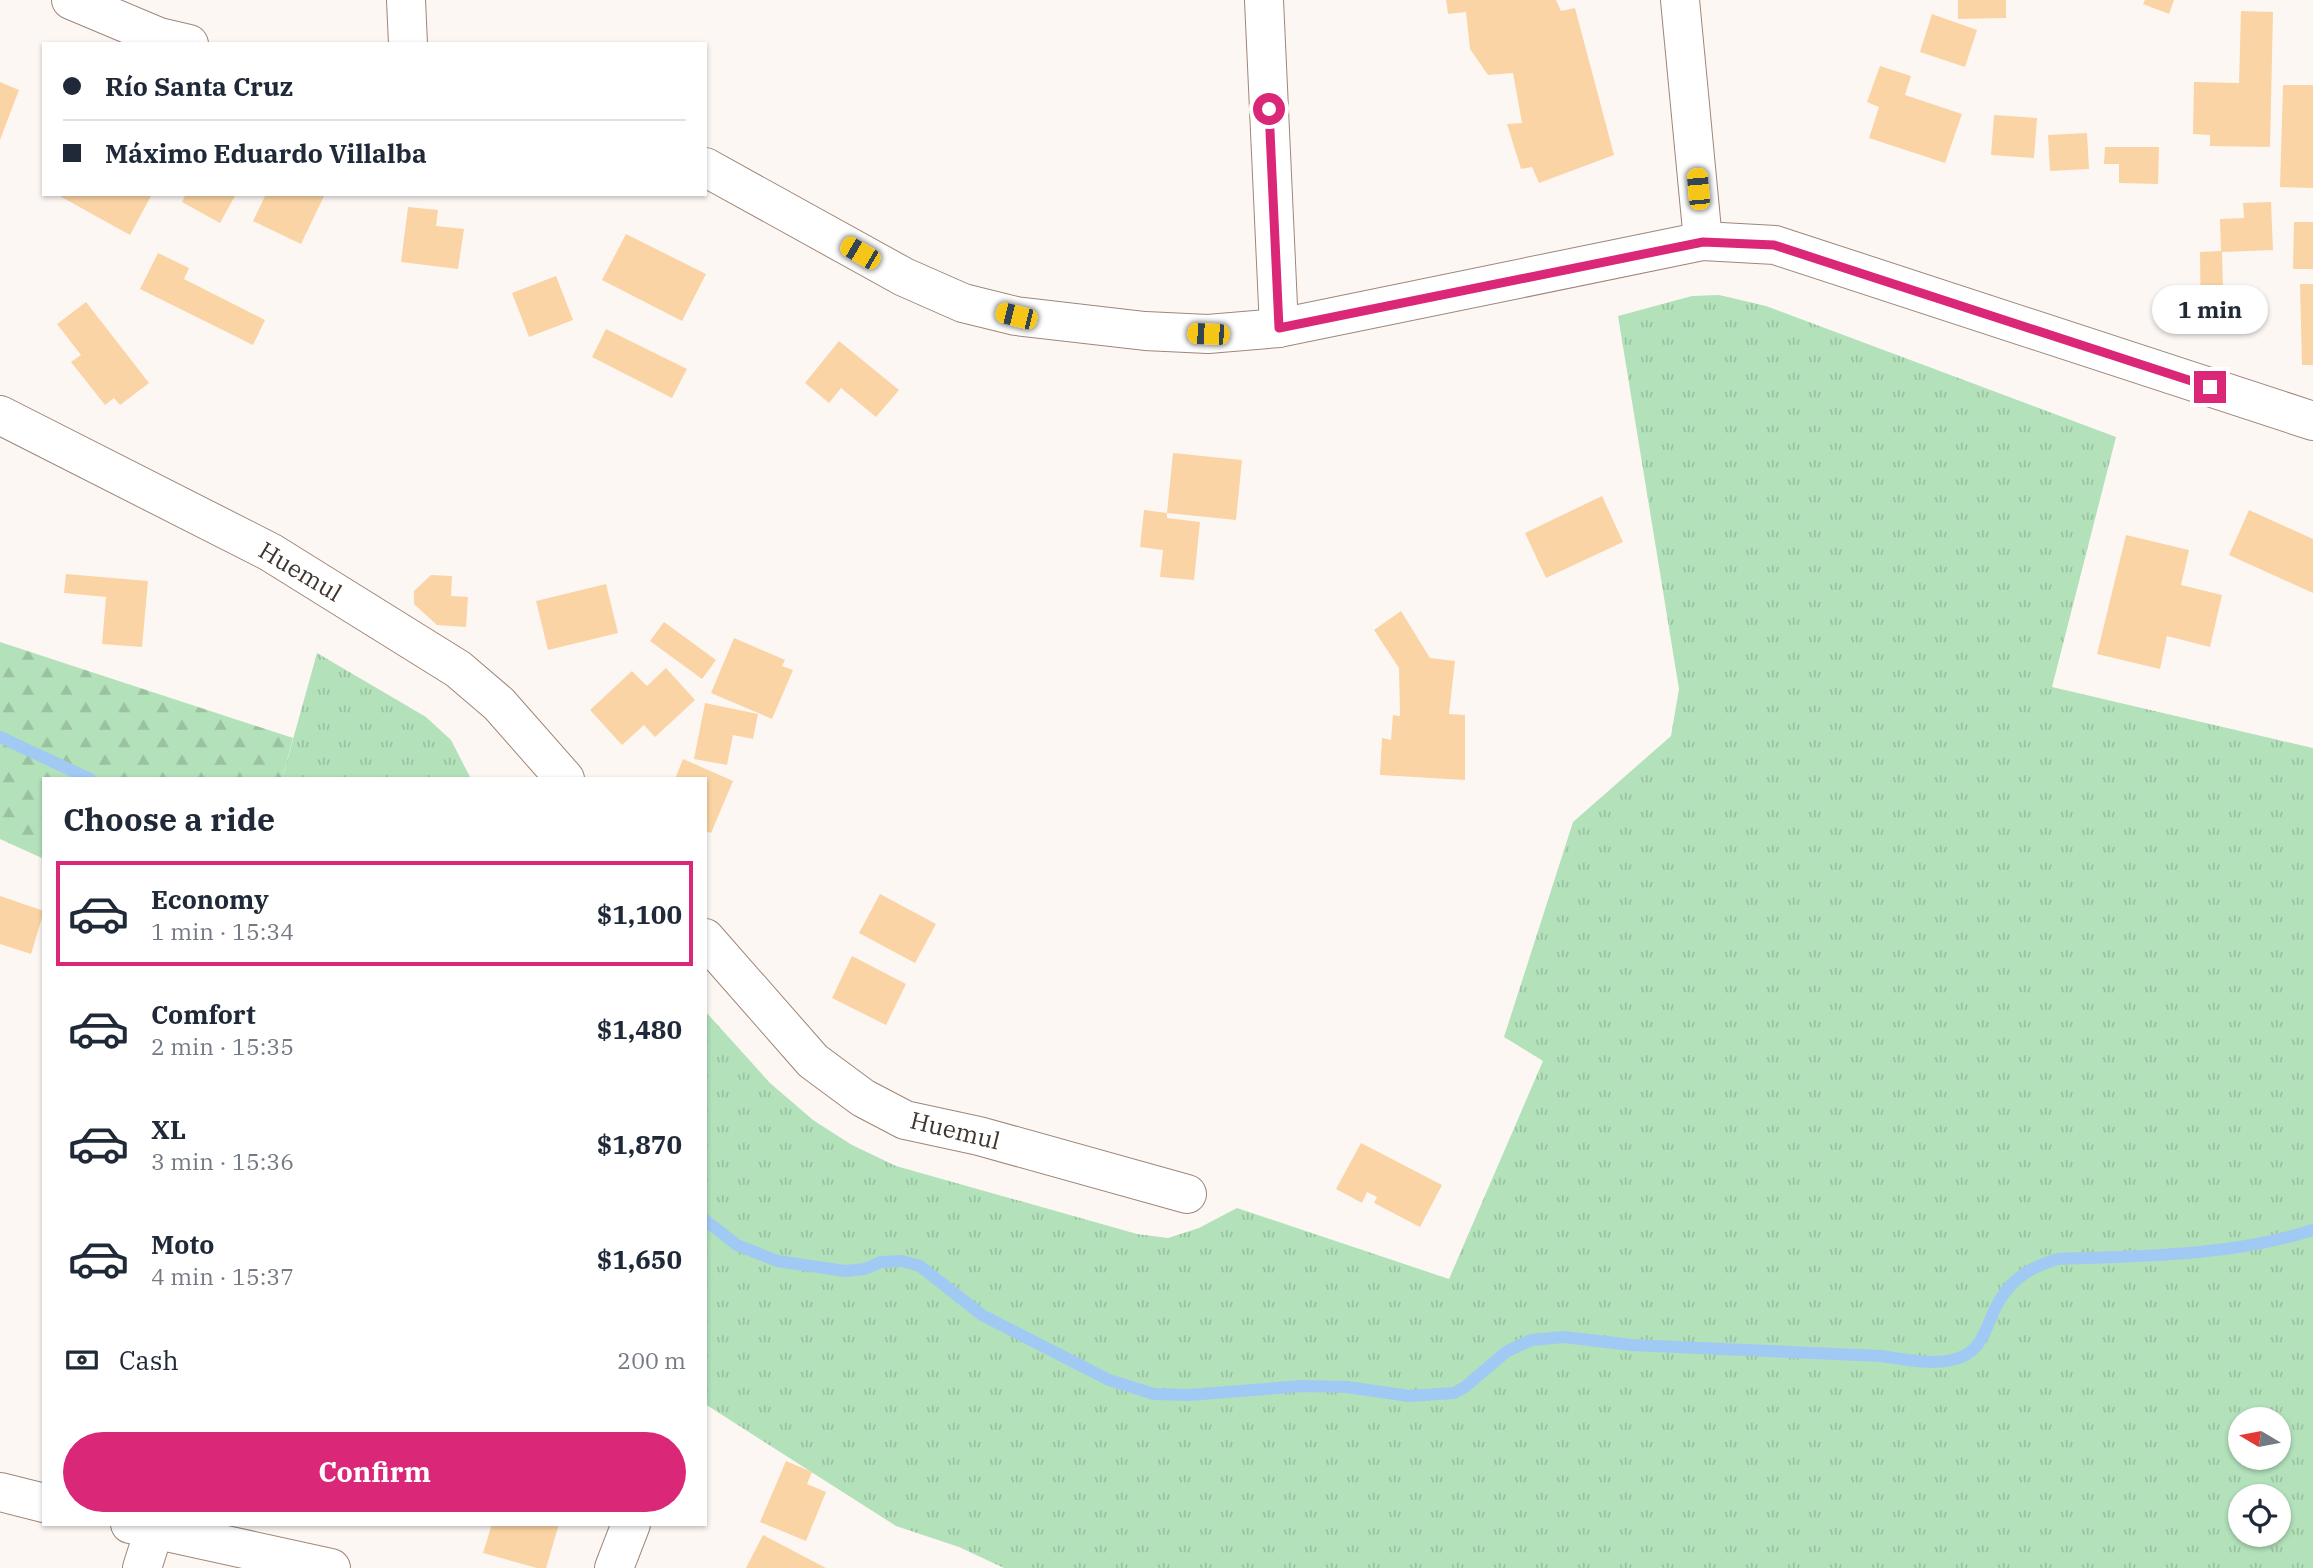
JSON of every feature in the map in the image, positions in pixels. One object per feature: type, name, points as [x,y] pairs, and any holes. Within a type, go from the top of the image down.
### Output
[{"type":"street","points":[[71,0],[159,37],[180,42]]},
{"type":"street","points":[[406,0],[408,42]]},
{"type":"street","points":[[1264,0],[1279,328]]},
{"type":"street","points":[[1680,0],[1703,242]]},
{"type":"street","points":[[707,168],[904,278],[963,303],[1016,316],[1144,331],[1208,334],[1279,328],[1703,242],[1774,245],[2313,421]]},
{"type":"street","name":"Huemul","points":[[0,415],[270,552],[458,669],[499,704],[563,777]]},
{"type":"street","name":"Huemul","points":[[707,940],[813,1060],[863,1098],[905,1120],[978,1136],[1187,1194]]},
{"type":"street","points":[[0,1492],[42,1502]]},
{"type":"street","points":[[142,1568],[147,1526],[331,1568]]},
{"type":"street","points":[[614,1568],[630,1526]]},
{"type":"green space","points":[[1719,295],[1766,306],[2116,437],[2052,687],[2313,748],[2313,1568],[1004,1568],[959,1547],[896,1526],[707,1405],[707,1013],[770,1083],[813,1120],[852,1145],[896,1166],[1137,1234],[1168,1238],[1199,1228],[1237,1208],[1449,1279],[1543,1061],[1504,1037],[1573,822],[1671,736],[1679,689],[1618,316],[1692,296]]},
{"type":"green space","points":[[0,642],[293,738],[283,777],[42,777],[42,858],[0,839]]},
{"type":"green space","points":[[317,653],[426,717],[451,740],[470,777],[283,777]]},
{"type":"building","points":[[1446,0],[1556,0],[1561,11],[1575,8],[1614,155],[1539,183],[1532,167],[1521,169],[1507,124],[1522,123],[1513,73],[1488,75],[1470,49],[1466,12],[1448,14]]},
{"type":"building","points":[[1958,0],[2006,0],[2006,18],[1958,19]]},
{"type":"building","points":[[2145,0],[2174,0],[2169,14],[2143,4]]},
{"type":"building","points":[[2241,11],[2273,12],[2270,147],[2210,146],[2210,135],[2193,134],[2194,82],[2239,83]]},
{"type":"building","points":[[1932,14],[1977,30],[1965,67],[1920,52]]},
{"type":"building","points":[[1880,66],[1911,76],[1905,95],[1962,114],[1945,163],[1869,138],[1879,107],[1867,102]]},
{"type":"building","points":[[0,82],[19,90],[0,140]]},
{"type":"building","points":[[2283,85],[2313,85],[2313,188],[2280,187]]},
{"type":"building","points":[[1994,115],[2037,118],[2034,158],[1991,155]]},
{"type":"building","points":[[2087,133],[2089,169],[2050,171],[2048,135]]},
{"type":"building","points":[[2105,147],[2159,147],[2158,184],[2119,183],[2119,164],[2104,164]]},
{"type":"building","points":[[60,196],[151,196],[130,235]]},
{"type":"building","points":[[185,196],[235,196],[220,223],[182,202]]},
{"type":"building","points":[[265,196],[324,196],[301,244],[253,221]]},
{"type":"building","points":[[2271,202],[2273,250],[2222,252],[2224,326],[2201,326],[2200,252],[2221,251],[2220,219],[2244,218],[2243,203]]},
{"type":"building","points":[[408,207],[438,210],[436,226],[464,229],[458,269],[401,262]]},
{"type":"building","points":[[2294,222],[2313,222],[2313,269],[2293,269]]},
{"type":"building","points":[[626,234],[706,274],[682,321],[602,280]]},
{"type":"building","points":[[158,253],[189,268],[184,279],[265,320],[253,345],[140,289]]},
{"type":"building","points":[[556,276],[573,320],[529,337],[512,293]]},
{"type":"building","points":[[2300,284],[2313,284],[2313,365],[2302,365]]},
{"type":"building","points":[[86,302],[149,383],[120,405],[114,398],[105,405],[71,362],[81,355],[57,324]]},
{"type":"building","points":[[606,329],[687,369],[672,398],[592,357]]},
{"type":"building","points":[[839,341],[899,390],[876,417],[841,388],[829,403],[805,383]]},
{"type":"building","points":[[1173,453],[1242,460],[1236,520],[1167,513]]},
{"type":"building","points":[[1602,496],[1623,542],[1546,578],[1525,533]]},
{"type":"building","points":[[1144,510],[1167,513],[1167,518],[1200,522],[1194,580],[1160,577],[1163,550],[1140,547]]},
{"type":"building","points":[[2249,510],[2313,539],[2313,593],[2229,555]]},
{"type":"building","points":[[2126,535],[2189,550],[2181,585],[2222,595],[2210,647],[2167,636],[2160,669],[2097,654]]},
{"type":"building","points":[[66,574],[148,581],[142,647],[102,644],[106,597],[64,593]]},
{"type":"building","points":[[431,575],[452,576],[451,596],[468,597],[466,627],[437,625],[414,604],[414,591]]},
{"type":"building","points":[[606,584],[618,633],[548,650],[536,601]]},
{"type":"building","points":[[1401,611],[1430,658],[1455,661],[1449,714],[1465,715],[1465,780],[1380,775],[1382,738],[1391,740],[1393,715],[1400,716],[1399,668],[1374,630]]},
{"type":"building","points":[[664,622],[716,660],[702,679],[650,641]]},
{"type":"building","points":[[734,638],[785,660],[782,666],[793,670],[772,719],[711,693]]},
{"type":"building","points":[[666,668],[695,700],[655,737],[644,725],[622,745],[590,710],[632,671],[647,686]]},
{"type":"building","points":[[705,703],[758,714],[753,739],[733,735],[727,765],[694,759]]},
{"type":"building","points":[[683,759],[733,781],[711,833],[707,832],[707,777],[676,777]]},
{"type":"building","points":[[880,894],[936,924],[915,963],[859,933]]},
{"type":"building","points":[[0,896],[42,910],[31,954],[0,944]]},
{"type":"building","points":[[852,956],[906,984],[886,1025],[832,998]]},
{"type":"building","points":[[1361,1143],[1442,1185],[1420,1227],[1374,1203],[1377,1197],[1367,1192],[1362,1203],[1336,1189]]},
{"type":"building","points":[[786,1461],[812,1472],[807,1484],[826,1492],[806,1541],[760,1522]]},
{"type":"building","points":[[491,1526],[558,1526],[546,1568],[483,1553]]},
{"type":"building","points":[[763,1535],[826,1568],[746,1568]]},
{"type":"waterway","points":[[0,737],[86,777]]},
{"type":"waterway","points":[[707,1222],[737,1245],[777,1261],[845,1271],[865,1269],[881,1262],[902,1261],[920,1266],[982,1315],[1109,1380],[1154,1394],[1189,1395],[1303,1386],[1347,1387],[1409,1396],[1454,1393],[1506,1352],[1531,1340],[1564,1337],[1631,1345],[1881,1356],[1935,1362],[1952,1360],[1963,1356],[1979,1343],[2006,1290],[2026,1273],[2049,1262],[2058,1259],[2219,1250],[2282,1239],[2313,1230]]},
{"type":"route","points":[[1269,109],[1279,328],[1703,242],[1774,245],[2210,387]]}]
